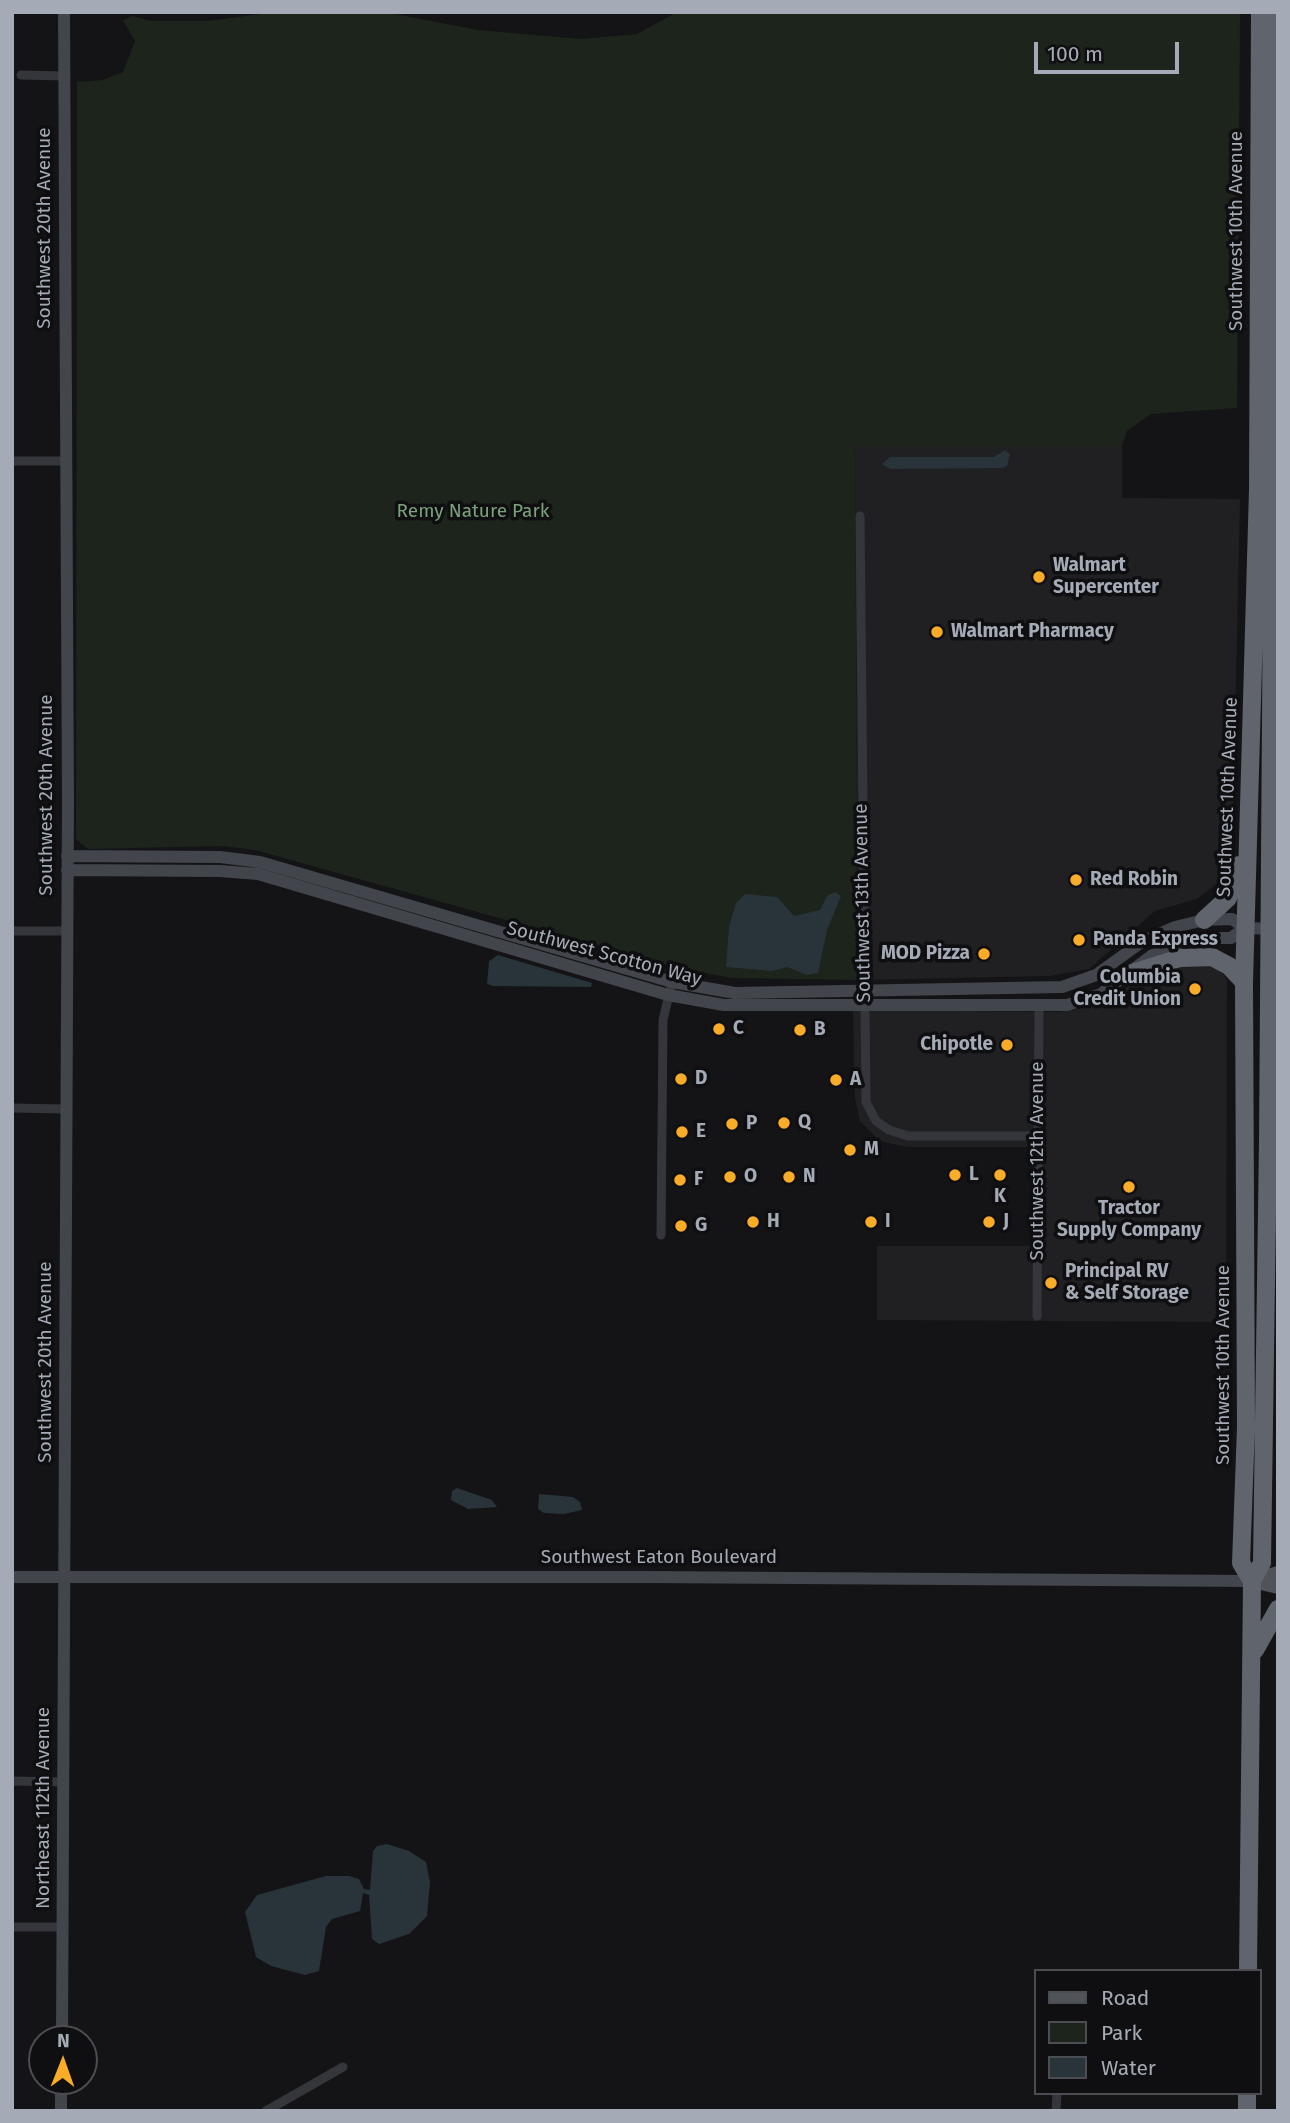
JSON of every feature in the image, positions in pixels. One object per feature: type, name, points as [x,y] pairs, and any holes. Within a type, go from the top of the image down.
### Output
[{"type":"highway","name":"Southwest 10th Avenue","points":[[1252,1581],[1241,1563],[1246,1427],[1244,982],[1258,489],[1260,12]]},
{"type":"highway","name":"Southwest 10th Avenue","points":[[1248,1969],[1252,1581],[1262,1563],[1274,928],[1276,12]]},
{"type":"highway","points":[[1204,920],[1223,904],[1232,891],[1247,845]]},
{"type":"highway","points":[[1132,973],[1180,958],[1212,957],[1223,961],[1244,982]]},
{"type":"highway","points":[[1262,1534],[1278,1557]]},
{"type":"highway","points":[[1251,1656],[1278,1609]]},
{"type":"main road","name":"Southwest Eaton Boulevard","points":[[1252,1581],[1278,1573]]},
{"type":"main road","name":"Southwest Eaton Boulevard","points":[[1252,1581],[1278,1587]]},
{"type":"street","name":"Southwest 20th Avenue","points":[[64,12],[67,856],[65,1578]]},
{"type":"street","points":[[21,75],[64,76]]},
{"type":"street","points":[[12,460],[64,461]]},
{"type":"street","name":"Southwest 13th Avenue","points":[[860,516],[866,1102],[876,1121],[889,1130],[908,1136],[1038,1136]]},
{"type":"street","name":"Southwest Scotton Way","points":[[67,856],[238,858],[668,995],[724,1005],[1067,1005],[1087,1000],[1114,987],[1167,947],[1196,938],[1231,938],[1245,929],[1274,928]]},
{"type":"street","name":"Southwest Scotton Way","points":[[67,870],[247,872],[324,887],[672,982],[736,993],[1070,986],[1106,969],[1153,935],[1204,920],[1232,919],[1245,929]]},
{"type":"street","points":[[12,931],[66,931]]},
{"type":"street","points":[[661,1235],[663,1020],[672,982]]},
{"type":"street","name":"Southwest 12th Avenue","points":[[1037,1316],[1039,1006]]},
{"type":"street","points":[[12,1108],[65,1109]]},
{"type":"street","name":"Southwest Eaton Boulevard","points":[[12,1577],[1252,1581]]},
{"type":"street","name":"Northeast 112th Avenue","points":[[62,2025],[65,1578]]},
{"type":"street","points":[[12,1781],[63,1782]]},
{"type":"street","points":[[12,1927],[63,1927]]},
{"type":"street","points":[[266,2111],[343,2067]]},
{"type":"shaded area","points":[[855,445],[1122,446],[1122,498],[1240,499],[1232,856],[1219,882],[1197,899],[1155,911],[1089,969],[1049,976],[858,980]]},
{"type":"shaded area","points":[[1192,961],[1219,968],[1227,980],[1226,1322],[877,1320],[877,1246],[1041,1246],[1041,1147],[907,1147],[880,1141],[860,1121],[855,1098],[853,1010],[1058,1012],[1103,1001],[1149,974]]},
{"type":"green space","name":"Remy Nature Park","points":[[277,12],[384,12],[478,30],[581,39],[637,34],[677,12],[1240,12],[1237,408],[1151,414],[1127,431],[1122,446],[855,446],[858,980],[731,978],[678,968],[255,850],[222,846],[88,849],[76,839],[77,82],[103,80],[123,72],[135,41],[123,20],[133,16],[151,21],[207,21]]},
{"type":"water","points":[[1005,450],[1010,454],[1007,466],[1003,468],[890,469],[882,464],[890,457],[994,457]]},
{"type":"water","points":[[835,892],[841,896],[827,930],[818,973],[807,975],[787,967],[772,971],[726,967],[729,927],[736,903],[745,894],[777,897],[794,916],[820,910],[827,896]]},
{"type":"water","points":[[498,955],[592,983],[591,987],[487,984],[489,961]]},
{"type":"water","points":[[457,1488],[492,1500],[497,1507],[468,1509],[451,1500],[452,1491]]},
{"type":"water","points":[[539,1494],[573,1497],[580,1502],[582,1510],[564,1514],[544,1513],[538,1509]]},
{"type":"water","points":[[387,1844],[409,1851],[426,1862],[430,1882],[427,1916],[409,1934],[379,1944],[372,1939],[369,1895],[363,1893],[360,1911],[332,1919],[326,1927],[319,1971],[305,1975],[271,1966],[256,1957],[245,1912],[257,1895],[326,1876],[359,1879],[364,1889],[370,1890],[373,1851],[377,1846]]},
{"type":"place","name":"Walmart Supercenter","points":[[1039,577]]},
{"type":"place","name":"Walmart Pharmacy","points":[[937,632]]},
{"type":"place","name":"Red Robin","points":[[1076,880]]},
{"type":"place","name":"Panda Express","points":[[1079,940]]},
{"type":"place","name":"MOD Pizza","points":[[984,954]]},
{"type":"place","name":"Columbia Credit Union","points":[[1195,989]]},
{"type":"place","name":"C","points":[[719,1029]]},
{"type":"place","name":"B","points":[[800,1030]]},
{"type":"place","name":"Chipotle","points":[[1007,1045]]},
{"type":"place","name":"D","points":[[681,1079]]},
{"type":"place","name":"A","points":[[836,1080]]},
{"type":"place","name":"Q","points":[[784,1123]]},
{"type":"place","name":"P","points":[[732,1124]]},
{"type":"place","name":"E","points":[[682,1132]]},
{"type":"place","name":"M","points":[[850,1150]]},
{"type":"place","name":"L","points":[[955,1175]]},
{"type":"place","name":"K","points":[[1000,1175]]},
{"type":"place","name":"O","points":[[730,1177]]},
{"type":"place","name":"N","points":[[789,1177]]},
{"type":"place","name":"F","points":[[680,1180]]},
{"type":"place","name":"Tractor Supply Company","points":[[1129,1187]]},
{"type":"place","name":"H","points":[[753,1222]]},
{"type":"place","name":"I","points":[[871,1222]]},
{"type":"place","name":"J","points":[[989,1222]]},
{"type":"place","name":"G","points":[[681,1226]]},
{"type":"place","name":"Principal RV & Self Storage","points":[[1051,1283]]}]
